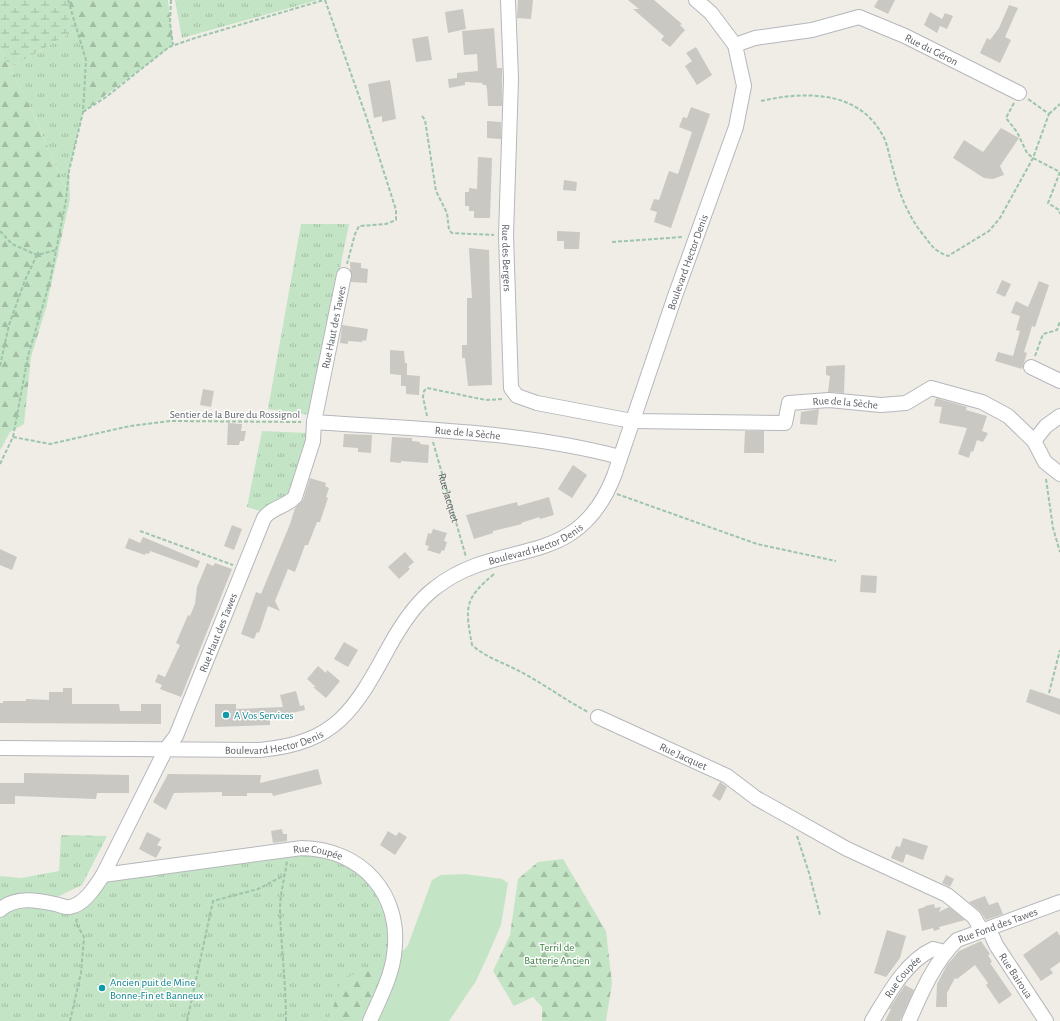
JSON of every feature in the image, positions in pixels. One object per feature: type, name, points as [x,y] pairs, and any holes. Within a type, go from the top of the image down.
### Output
[{"type":"street","name":"Rue des Bergers","points":[[508,0],[511,79],[506,235],[511,388],[517,396]]},
{"type":"street","name":"Boulevard Hector Denis","points":[[0,748],[271,749],[305,741],[326,730],[345,716],[365,692],[398,630],[414,608],[447,578],[469,566],[484,561],[533,550],[558,541],[581,526],[593,513],[608,491],[696,236],[736,127],[744,86],[735,45],[711,13],[696,0]]},
{"type":"street","name":"Rue du Géron","points":[[735,45],[755,38],[812,30],[859,17],[905,36],[1019,93]]},
{"type":"street","name":"Rue Haut des Tawes","points":[[80,902],[90,894],[103,876],[166,749],[176,736],[267,513],[290,502],[295,497],[313,441],[314,422],[344,275]]},
{"type":"street","points":[[1031,367],[1060,381]]},
{"type":"street","name":"Rue de la Sèche","points":[[632,421],[785,423],[789,403],[829,400],[881,405],[906,402],[931,388],[982,402],[1008,416],[1034,441],[1045,462],[1060,474]]},
{"type":"street","points":[[517,396],[537,403],[632,421]]},
{"type":"street","points":[[1034,441],[1046,426],[1060,416]]},
{"type":"street","name":"Rue de la Sèche","points":[[314,422],[429,430],[571,445],[620,457]]},
{"type":"street","name":"Rue Jacquet","points":[[598,717],[727,776],[756,798],[847,849],[947,895],[974,917],[986,930]]},
{"type":"street","name":"Rue Coupée","points":[[103,876],[287,849],[320,849],[350,859],[369,874],[386,898],[392,913],[395,929],[394,957],[387,981],[370,1021]]},
{"type":"street","points":[[0,910],[6,905],[31,899],[70,907],[80,902]]},
{"type":"street","name":"Rue Fond des Tawes","points":[[910,1021],[945,952],[957,940],[1060,902]]},
{"type":"street","name":"Rue Bairoua","points":[[986,930],[1046,1021]]},
{"type":"street","name":"Rue Coupée","points":[[872,1021],[913,961],[933,949],[945,952]]},
{"type":"path","points":[[0,464],[13,437],[28,356],[50,281],[66,200],[69,171],[83,112],[86,60],[68,0]]},
{"type":"path","points":[[171,0],[170,23],[173,45]]},
{"type":"path","points":[[83,112],[106,97],[138,70],[173,45],[324,0],[367,119],[396,210],[396,220],[386,224],[359,226],[355,234],[344,275]]},
{"type":"path","points":[[1050,114],[1019,93],[1006,118],[1017,132],[1027,153],[1033,158],[1060,172],[1048,203],[1059,210],[1060,214]]},
{"type":"path","points":[[761,101],[778,97],[810,94],[829,96],[847,103],[864,114],[876,125],[884,137],[893,172],[910,217],[936,251],[948,256],[989,231],[1000,218],[1033,158],[1050,114],[1060,104]]},
{"type":"path","points":[[422,116],[425,120],[436,191],[447,213],[449,230],[452,232],[506,235]]},
{"type":"path","points":[[0,231],[12,244],[37,255],[56,250]]},
{"type":"path","points":[[612,242],[696,236]]},
{"type":"path","points":[[0,366],[9,325],[25,280],[37,255]]},
{"type":"path","points":[[1031,367],[1043,334],[1057,330],[1060,321]]},
{"type":"path","name":"Rue Jacquet","points":[[469,566],[429,430],[423,397],[424,391],[427,388],[486,400],[507,399],[517,396]]},
{"type":"path","name":"Sentier de la Bure du Rossignol","points":[[13,437],[50,444],[130,426],[171,421],[314,422]]},
{"type":"path","points":[[1045,462],[1046,486],[1060,552]]},
{"type":"path","points":[[608,491],[757,544],[836,561]]},
{"type":"path","points":[[140,531],[243,569]]},
{"type":"path","points":[[499,569],[476,589],[470,600],[468,625],[472,645],[488,656],[522,672],[568,702],[598,717]]},
{"type":"path","points":[[1049,693],[1060,650]]},
{"type":"path","points":[[793,819],[820,915]]},
{"type":"path","points":[[286,1021],[286,994],[280,909],[283,876],[287,863],[287,849]]},
{"type":"path","points":[[187,1021],[213,901],[258,889],[283,876]]},
{"type":"path","points":[[70,1021],[81,973],[84,937],[76,923],[80,902]]},
{"type":"green space","points":[[0,0],[67,0],[77,29],[10,68],[0,49]]},
{"type":"green space","points":[[68,0],[168,0],[173,45],[83,112],[86,60]]},
{"type":"green space","points":[[175,0],[318,0],[182,38]]},
{"type":"green space","points":[[77,29],[86,60],[83,112],[69,171],[70,199],[31,108],[10,68]]},
{"type":"green space","points":[[0,49],[31,108],[70,199],[46,308],[31,357],[24,424],[10,432],[0,450]]},
{"type":"green space","points":[[301,224],[349,224],[310,415],[268,409]]},
{"type":"green space","points":[[262,431],[308,433],[291,496],[263,512],[247,507]]},
{"type":"green space","points":[[61,835],[107,836],[82,885],[57,897],[29,894],[0,902],[0,876],[21,878],[59,871]]},
{"type":"green space","points":[[328,853],[375,884],[392,929],[386,971],[343,979],[329,1021],[0,1021],[0,919],[9,913],[17,909],[34,906],[72,913],[95,900],[109,877],[271,854]]},
{"type":"green space","name":"Terril de Batterie Ancien","points":[[563,859],[606,931],[612,983],[606,1021],[542,1021],[542,1007],[533,997],[514,1006],[493,971],[510,935],[518,879],[538,862]]},
{"type":"green space","points":[[465,874],[502,879],[508,883],[501,925],[476,981],[449,1021],[373,1021],[398,953],[404,950],[408,945],[432,880],[441,875]]},
{"type":"green space","points":[[374,966],[386,971],[361,1021],[329,1021],[342,979]]},
{"type":"building","points":[[518,0],[533,0],[531,19],[517,18]]},
{"type":"building","points":[[628,0],[654,0],[682,24],[680,25],[685,30],[670,47],[661,40],[664,36],[633,9],[639,9]]},
{"type":"building","points":[[878,0],[895,0],[888,14],[874,7]]},
{"type":"building","points":[[1009,5],[1018,8],[1005,37],[1011,40],[1000,63],[980,53],[987,38],[990,40],[999,28]]},
{"type":"building","points":[[463,9],[466,29],[448,33],[445,12]]},
{"type":"building","points":[[930,12],[942,19],[945,13],[953,16],[947,29],[940,26],[937,33],[924,25]]},
{"type":"building","points":[[494,28],[497,68],[502,68],[502,106],[488,106],[486,85],[483,85],[482,83],[465,82],[465,85],[449,88],[448,79],[457,78],[457,73],[478,71],[477,54],[464,55],[462,31]]},
{"type":"building","points":[[428,36],[432,60],[416,62],[412,39]]},
{"type":"building","points":[[696,47],[712,75],[697,85],[685,66],[692,61],[686,53]]},
{"type":"building","points":[[390,80],[396,119],[382,122],[382,116],[374,118],[368,84]]},
{"type":"building","points":[[691,107],[710,114],[671,228],[654,222],[657,212],[650,210],[654,199],[659,200],[669,171],[678,174],[692,132],[679,127],[683,117],[687,118]]},
{"type":"building","points":[[487,121],[501,122],[501,139],[487,138]]},
{"type":"building","points":[[1001,128],[1019,138],[1000,166],[1004,175],[993,179],[984,178],[953,158],[964,140],[983,152]]},
{"type":"building","points":[[478,157],[492,158],[490,218],[474,218],[474,211],[469,211],[469,206],[465,206],[465,192],[469,192],[469,188],[477,189]]},
{"type":"building","points":[[564,180],[577,182],[576,191],[563,190]]},
{"type":"building","points":[[557,231],[580,232],[579,249],[564,249],[564,241],[557,241]]},
{"type":"building","points":[[469,248],[489,250],[492,385],[468,386],[465,358],[462,358],[462,345],[467,345],[467,298],[472,298]]},
{"type":"building","points":[[350,262],[361,263],[361,268],[368,269],[367,283],[351,282]]},
{"type":"building","points":[[1002,280],[1011,284],[1005,297],[996,293]]},
{"type":"building","points":[[1039,281],[1049,285],[1035,327],[1032,326],[1024,352],[1027,353],[1022,369],[995,361],[998,352],[1013,356],[1020,331],[1016,330],[1020,316],[1011,313],[1016,301],[1028,307]]},
{"type":"building","points":[[342,325],[368,329],[366,341],[348,341],[348,344],[340,343]]},
{"type":"building","points":[[390,350],[404,351],[405,363],[407,363],[407,375],[420,376],[419,395],[406,394],[406,386],[401,386],[401,375],[390,374]]},
{"type":"building","points":[[845,365],[844,393],[828,392],[830,376],[826,375],[826,366]]},
{"type":"building","points":[[203,389],[214,391],[211,407],[200,405]]},
{"type":"building","points":[[936,398],[967,407],[966,410],[987,416],[982,431],[988,433],[983,442],[977,440],[973,452],[971,451],[969,458],[958,454],[967,428],[939,423],[942,407],[934,406]]},
{"type":"building","points":[[819,409],[817,425],[800,424],[801,412]]},
{"type":"building","points":[[228,423],[242,424],[241,431],[246,431],[244,441],[240,441],[239,445],[227,445]]},
{"type":"building","points":[[745,431],[764,431],[764,453],[744,453]]},
{"type":"building","points":[[344,434],[372,435],[371,453],[358,452],[358,448],[343,447]]},
{"type":"building","points":[[392,437],[412,438],[412,441],[429,445],[428,463],[401,461],[401,463],[390,462]]},
{"type":"building","points":[[573,465],[587,475],[572,498],[558,489]]},
{"type":"building","points":[[310,478],[326,483],[325,486],[329,488],[326,497],[328,498],[320,522],[317,522],[308,545],[305,545],[295,572],[288,569],[275,601],[280,611],[268,606],[259,633],[257,632],[254,639],[241,634],[256,592],[261,594],[290,524],[295,508],[303,500]]},
{"type":"building","points":[[549,497],[554,515],[540,519],[539,517],[521,523],[522,524],[493,531],[493,533],[474,539],[466,515],[517,502],[518,506]]},
{"type":"building","points":[[232,525],[242,529],[234,550],[224,546]]},
{"type":"building","points":[[433,529],[447,533],[444,541],[447,542],[444,551],[442,550],[440,554],[427,550],[429,546],[425,545],[428,533],[431,534]]},
{"type":"building","points":[[143,537],[200,561],[197,568],[150,551],[149,554],[146,553],[145,555],[125,548],[129,538],[140,543]]},
{"type":"building","points":[[0,549],[17,557],[12,570],[0,565]]},
{"type":"building","points":[[405,552],[414,562],[408,567],[410,569],[399,579],[388,567]]},
{"type":"building","points":[[207,563],[213,566],[215,563],[232,569],[181,697],[160,689],[162,685],[155,682],[158,674],[165,677],[180,645],[176,643],[188,615],[190,616],[195,604],[197,587]]},
{"type":"building","points":[[861,575],[877,576],[876,593],[860,592]]},
{"type":"building","points":[[344,642],[358,650],[348,667],[334,659]]},
{"type":"building","points":[[318,666],[326,673],[327,670],[340,681],[326,698],[313,687],[316,687],[307,679]]},
{"type":"building","points":[[63,688],[72,688],[72,704],[119,704],[120,711],[141,711],[141,704],[161,704],[161,724],[0,723],[0,703],[3,703],[3,701],[26,701],[26,699],[49,700],[49,692],[63,692]]},
{"type":"building","points":[[1030,689],[1060,699],[1060,715],[1026,702]]},
{"type":"building","points":[[296,691],[300,706],[304,705],[305,710],[270,718],[270,725],[215,727],[215,704],[236,704],[236,709],[283,707],[280,695]]},
{"type":"building","points":[[318,769],[322,784],[273,796],[272,793],[247,793],[247,796],[222,796],[222,792],[174,793],[166,810],[153,802],[168,774],[261,775],[260,783]]},
{"type":"building","points":[[24,773],[129,775],[129,793],[97,793],[96,799],[15,796],[15,804],[0,804],[0,783],[24,783]]},
{"type":"building","points":[[720,782],[727,787],[720,801],[712,796]]},
{"type":"building","points":[[282,829],[283,834],[287,834],[287,841],[273,843],[271,831]]},
{"type":"building","points":[[388,831],[396,836],[399,832],[407,837],[395,855],[380,845]]},
{"type":"building","points":[[147,832],[161,839],[157,845],[162,847],[156,858],[139,849]]},
{"type":"building","points":[[903,838],[928,846],[923,860],[906,854],[903,863],[891,858],[896,846],[900,847]]},
{"type":"building","points":[[946,875],[954,879],[950,887],[942,883]]},
{"type":"building","points":[[985,896],[989,905],[998,902],[1003,914],[986,920],[980,911],[969,902]]},
{"type":"building","points":[[934,904],[935,908],[941,907],[939,912],[949,907],[965,920],[939,927],[940,929],[934,931],[933,928],[922,931],[918,909]]},
{"type":"building","points":[[887,930],[906,936],[900,958],[886,977],[874,973]]},
{"type":"building","points":[[1057,931],[1060,936],[1060,962],[1050,969],[1053,973],[1041,981],[1023,955]]},
{"type":"building","points":[[981,941],[990,954],[988,955],[992,962],[990,963],[1012,995],[999,1004],[986,985],[988,983],[975,965],[957,979],[955,978],[947,993],[947,1007],[936,1007],[937,984],[947,965],[959,951]]},
{"type":"building","points":[[905,985],[914,990],[900,1021],[885,1021],[891,1009],[889,1009]]},
{"type":"place","name":"A Vos Services","points":[[226,715]]},
{"type":"place","name":"Ancien puit de Mine Bonne-Fin et Banneux","points":[[102,988]]}]
